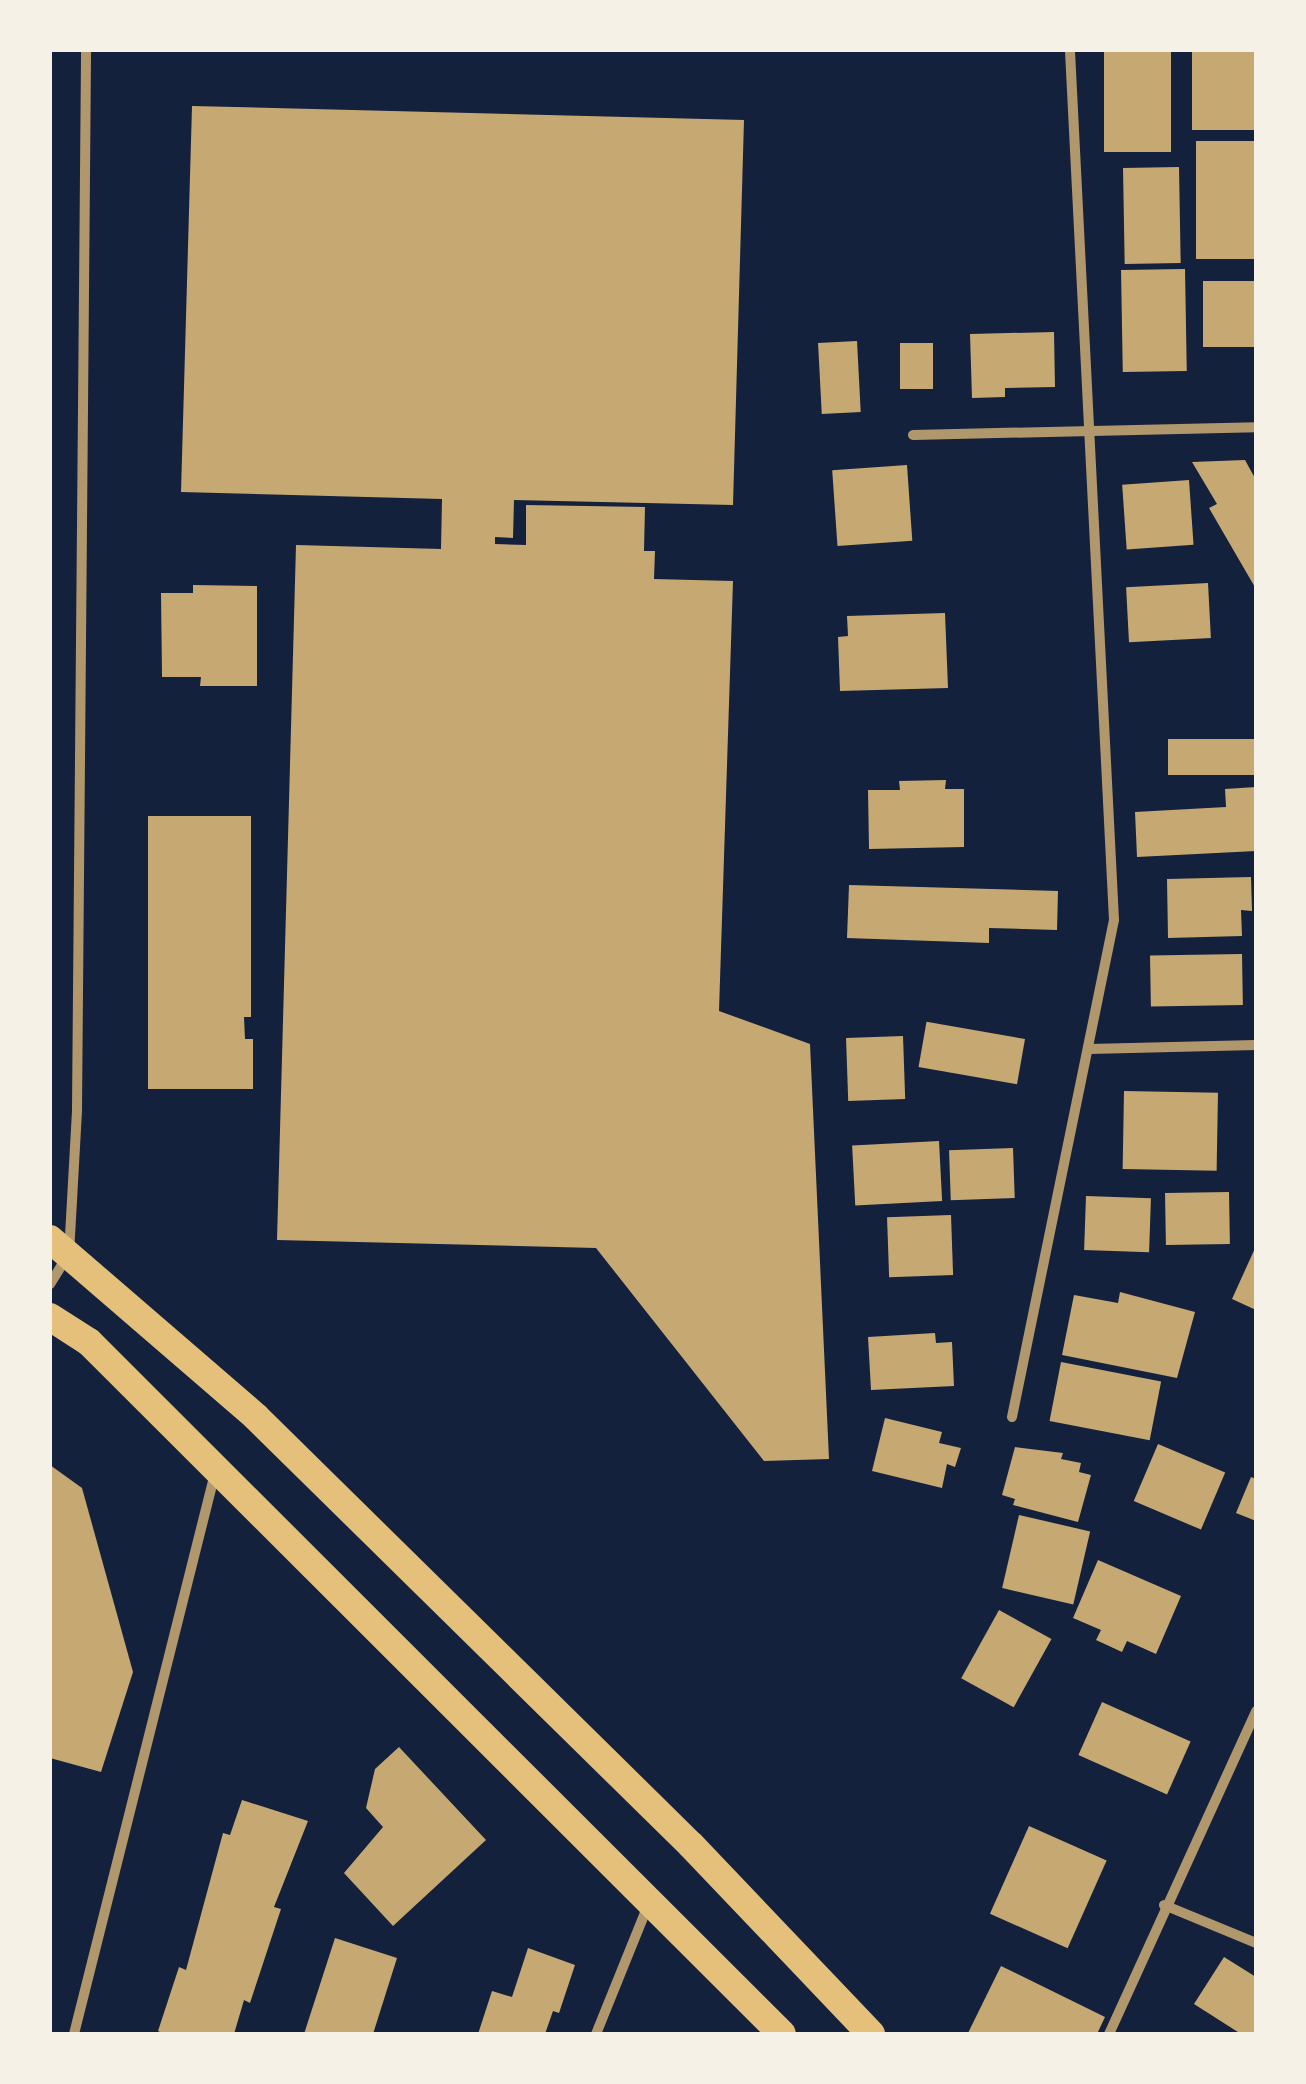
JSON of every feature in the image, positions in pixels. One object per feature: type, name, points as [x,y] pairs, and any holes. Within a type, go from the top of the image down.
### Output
[{"type":"highway","points":[[60,1247],[256,1417],[691,1845],[871,2034]]},
{"type":"highway","points":[[50,1317],[89,1342],[215,1473],[651,1899],[782,2034]]},
{"type":"street","points":[[50,1284],[60,1247],[77,1109],[86,50]]},
{"type":"street","points":[[1012,1418],[1114,920],[1070,50]]},
{"type":"street","points":[[913,435],[1256,427]]},
{"type":"street","points":[[1088,1049],[1256,1046]]},
{"type":"street","points":[[74,2034],[215,1473]]},
{"type":"street","points":[[1110,2034],[1164,1904],[1256,1711]]},
{"type":"street","points":[[596,2034],[651,1899]]},
{"type":"street","points":[[1164,1904],[1256,1943]]},
{"type":"building","points":[[1104,50],[1171,50],[1171,152],[1104,152]]},
{"type":"building","points":[[1192,50],[1254,50],[1254,130],[1192,130]]},
{"type":"building","points":[[192,106],[744,120],[733,505],[514,500],[513,538],[495,537],[495,544],[526,545],[526,505],[645,507],[644,551],[655,551],[654,579],[733,581],[719,1011],[810,1044],[829,1459],[764,1461],[596,1248],[277,1240],[296,545],[441,549],[442,499],[181,492]]},
{"type":"building","points":[[1196,141],[1256,141],[1256,259],[1196,259]]},
{"type":"building","points":[[1179,167],[1181,263],[1125,264],[1123,168]]},
{"type":"building","points":[[1185,269],[1187,371],[1123,372],[1121,270]]},
{"type":"building","points":[[1203,281],[1256,281],[1256,347],[1203,347]]},
{"type":"building","points":[[1054,332],[1055,387],[1005,388],[1005,397],[972,398],[970,334]]},
{"type":"building","points":[[857,341],[861,412],[822,414],[818,343]]},
{"type":"building","points":[[900,343],[933,343],[933,389],[900,389]]},
{"type":"building","points":[[1245,460],[1256,480],[1256,589],[1209,508],[1217,504],[1192,462]]},
{"type":"building","points":[[907,465],[912,541],[837,546],[832,470]]},
{"type":"building","points":[[1189,480],[1194,545],[1127,550],[1122,485]]},
{"type":"building","points":[[1208,583],[1211,638],[1129,642],[1126,587]]},
{"type":"building","points":[[193,585],[257,586],[257,686],[200,686],[201,677],[162,677],[161,593],[193,593]]},
{"type":"building","points":[[945,613],[948,688],[840,691],[838,637],[848,636],[847,616]]},
{"type":"building","points":[[1168,739],[1256,739],[1256,775],[1168,775]]},
{"type":"building","points":[[946,780],[945,789],[964,789],[964,847],[869,849],[868,790],[900,790],[899,781]]},
{"type":"building","points":[[1256,787],[1256,851],[1137,857],[1135,812],[1226,807],[1225,789]]},
{"type":"building","points":[[148,816],[251,816],[251,1017],[244,1017],[245,1039],[253,1039],[253,1089],[148,1089]]},
{"type":"building","points":[[1251,877],[1252,911],[1241,910],[1242,936],[1168,938],[1167,879]]},
{"type":"building","points":[[849,885],[1058,891],[1057,930],[989,928],[989,943],[847,938]]},
{"type":"building","points":[[1242,954],[1243,1005],[1151,1007],[1150,956]]},
{"type":"building","points":[[927,1022],[1025,1039],[1017,1084],[919,1067]]},
{"type":"building","points":[[903,1036],[905,1099],[848,1101],[846,1038]]},
{"type":"building","points":[[1124,1091],[1218,1093],[1217,1171],[1123,1169]]},
{"type":"building","points":[[939,1141],[942,1201],[855,1205],[852,1146]]},
{"type":"building","points":[[1013,1148],[1015,1198],[951,1200],[949,1150]]},
{"type":"building","points":[[1229,1192],[1230,1244],[1166,1245],[1165,1193]]},
{"type":"building","points":[[1086,1196],[1151,1198],[1149,1252],[1084,1250]]},
{"type":"building","points":[[951,1215],[953,1275],[889,1277],[887,1217]]},
{"type":"building","points":[[1256,1246],[1256,1310],[1232,1299]]},
{"type":"building","points":[[1120,1292],[1195,1312],[1177,1378],[1062,1355],[1074,1295],[1118,1303]]},
{"type":"building","points":[[935,1333],[936,1343],[952,1342],[954,1386],[871,1390],[868,1337]]},
{"type":"building","points":[[1061,1362],[1161,1381],[1150,1440],[1050,1421]]},
{"type":"building","points":[[885,1418],[942,1432],[939,1443],[961,1448],[955,1467],[947,1464],[942,1488],[872,1471]]},
{"type":"building","points":[[1158,1444],[1225,1473],[1201,1530],[1134,1501]]},
{"type":"building","points":[[1015,1447],[1063,1453],[1061,1459],[1081,1463],[1079,1472],[1091,1475],[1078,1522],[1013,1505],[1015,1499],[1002,1495]]},
{"type":"building","points":[[50,1465],[82,1488],[133,1672],[101,1772],[50,1758]]},
{"type":"building","points":[[1251,1477],[1256,1479],[1256,1521],[1236,1513]]},
{"type":"building","points":[[1019,1515],[1090,1531],[1073,1604],[1002,1588]]},
{"type":"building","points":[[1098,1560],[1181,1596],[1156,1654],[1127,1641],[1122,1652],[1096,1640],[1101,1630],[1073,1618]]},
{"type":"building","points":[[999,1610],[1051,1639],[1014,1707],[961,1678]]},
{"type":"building","points":[[1102,1702],[1191,1741],[1167,1794],[1078,1755]]},
{"type":"building","points":[[399,1747],[486,1840],[393,1926],[344,1873],[383,1827],[366,1808],[375,1769]]},
{"type":"building","points":[[242,1800],[308,1821],[274,1907],[281,1909],[250,2003],[244,2000],[234,2034],[164,2034],[158,2031],[179,1967],[186,1970],[223,1833],[230,1835]]},
{"type":"building","points":[[1029,1826],[1107,1861],[1068,1948],[990,1914]]},
{"type":"building","points":[[335,1938],[397,1958],[373,2034],[304,2034]]},
{"type":"building","points":[[528,1948],[575,1965],[559,2013],[553,2011],[545,2034],[478,2034],[492,1991],[512,1997]]},
{"type":"building","points":[[1224,1957],[1256,1977],[1256,2034],[1241,2034],[1194,2004]]},
{"type":"building","points":[[1001,1966],[1105,2017],[1097,2034],[968,2033]]}]
